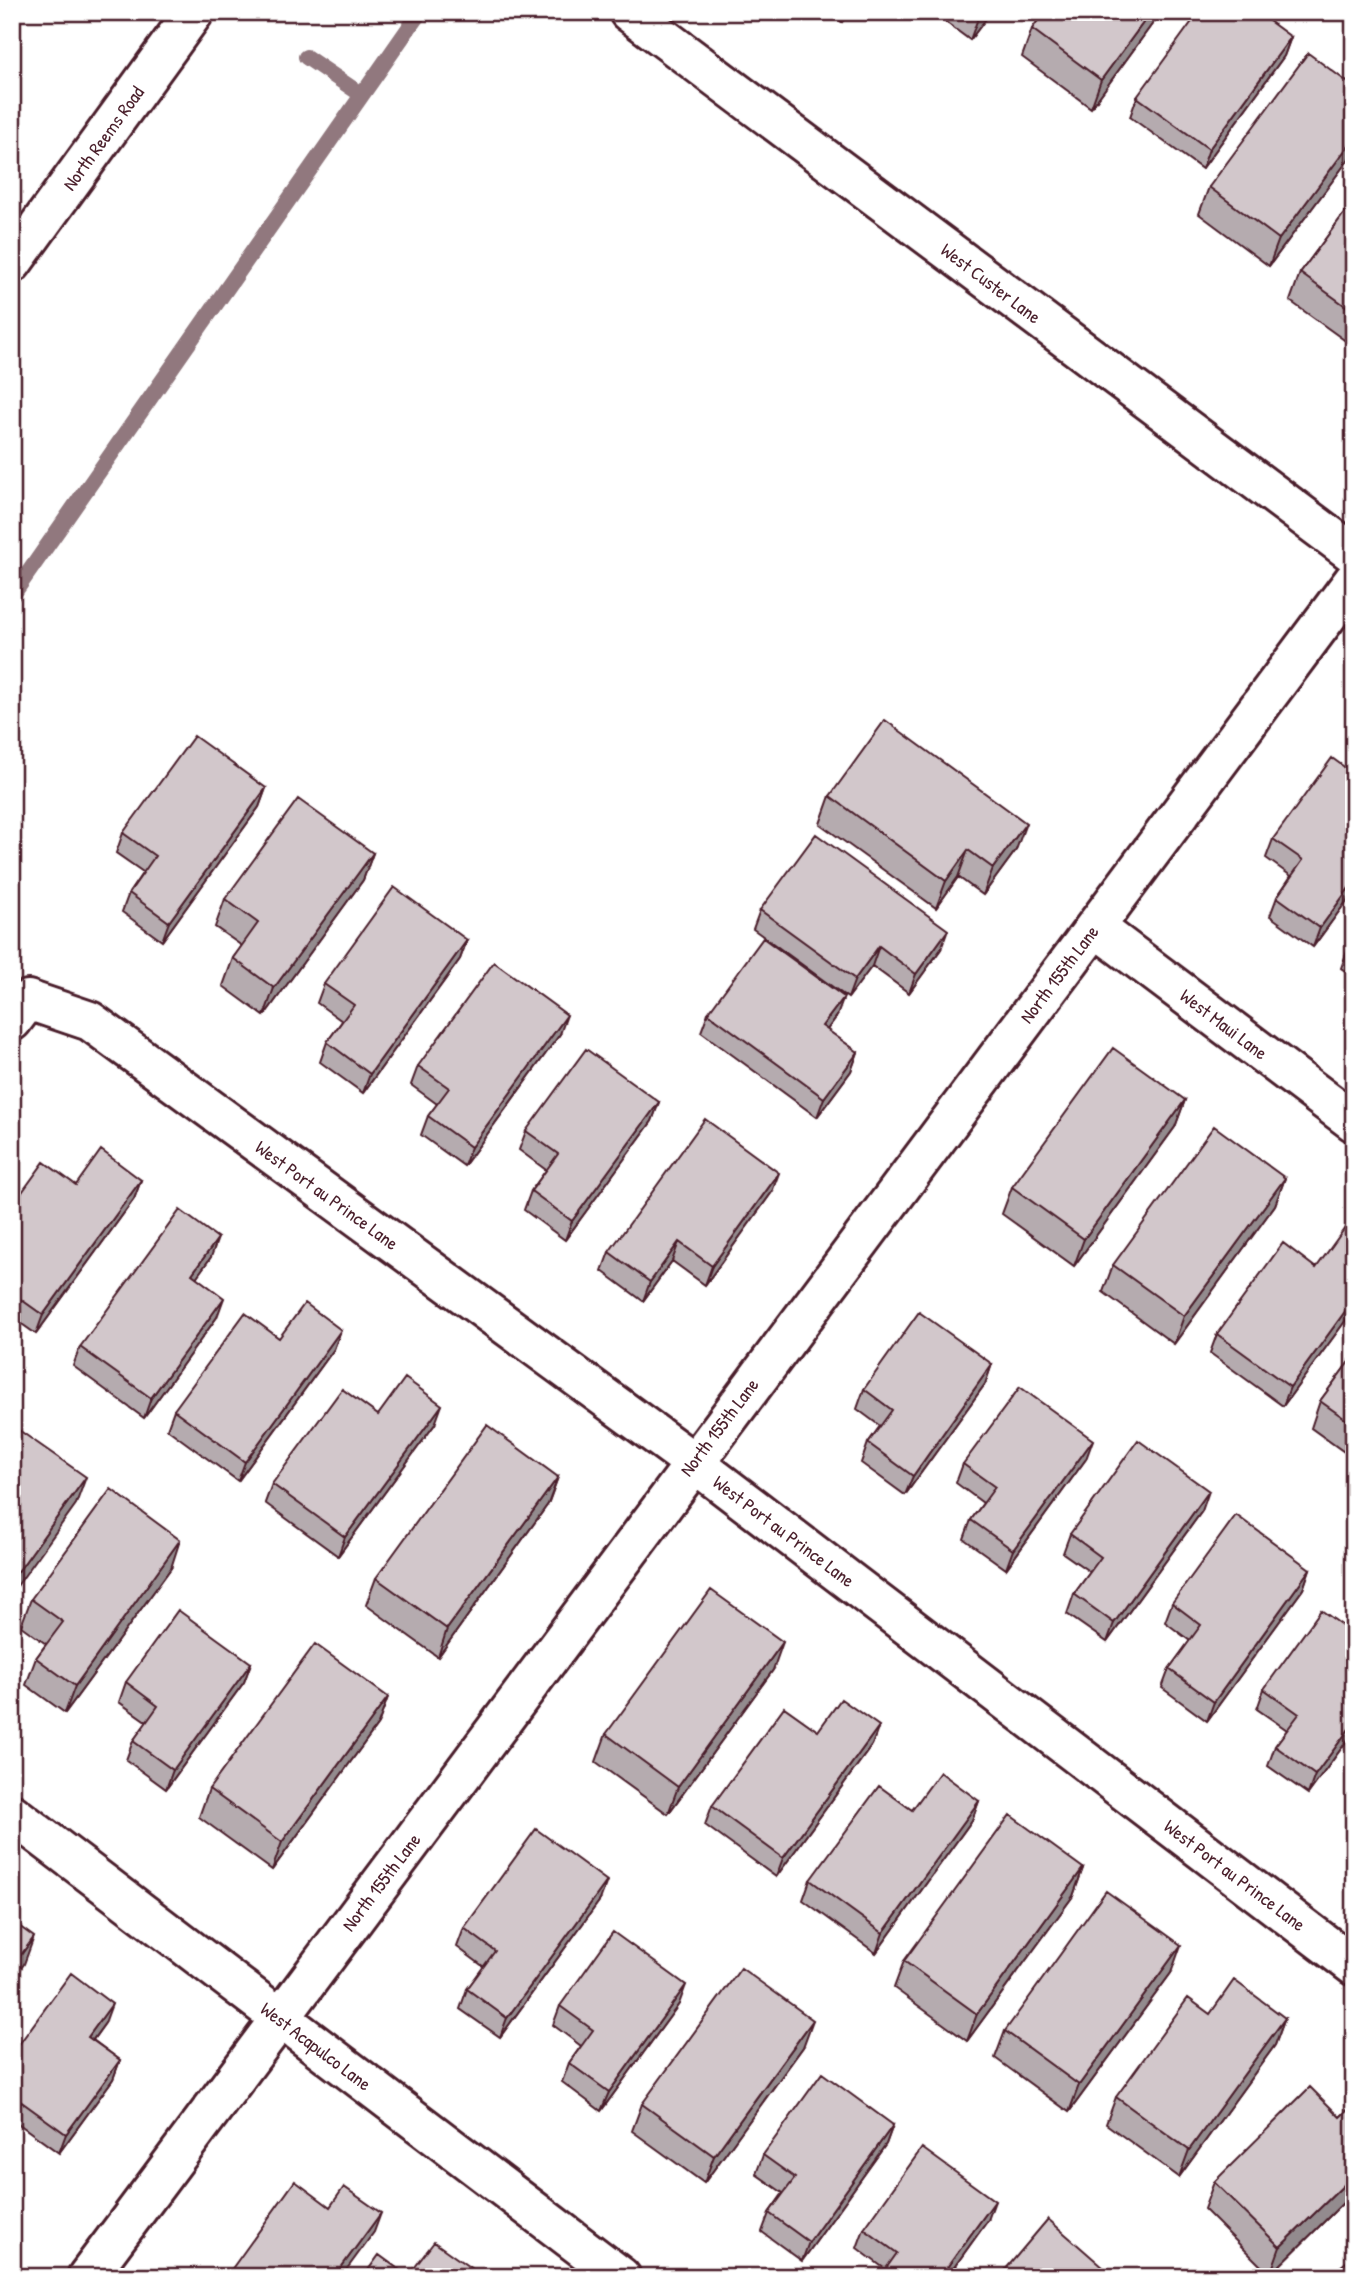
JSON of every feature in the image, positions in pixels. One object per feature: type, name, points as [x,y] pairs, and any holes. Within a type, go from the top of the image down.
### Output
[{"type":"street","name":"North Reems Road","points":[[12,263],[194,12]]},
{"type":"street","name":"West Custer Lane","points":[[629,12],[1354,554]]},
{"type":"street","name":"North 155th Lane","points":[[87,2277],[1354,580]]},
{"type":"street","name":"West Maui Lane","points":[[1095,926],[1354,1122]]},
{"type":"street","name":"West Port au Prince Lane","points":[[20,1010],[90,1021],[693,1462],[1354,1966]]},
{"type":"street","name":"West Acapulco Lane","points":[[12,1814],[621,2277]]},
{"type":"building","points":[[1044,12],[1151,12],[1101,80],[1032,29]]},
{"type":"building","points":[[1199,12],[1257,12],[1291,37],[1209,149],[1137,97]]},
{"type":"building","points":[[1308,53],[1354,87],[1354,138],[1279,239],[1209,187]]},
{"type":"building","points":[[1354,200],[1354,312],[1300,273]]},
{"type":"building","points":[[885,720],[1026,823],[993,868],[968,850],[946,881],[830,796]]},
{"type":"building","points":[[194,736],[266,788],[169,922],[129,893],[155,856],[123,833]]},
{"type":"building","points":[[1332,758],[1354,774],[1354,881],[1320,928],[1277,897],[1303,860],[1273,839]]},
{"type":"building","points":[[298,799],[373,853],[274,988],[233,958],[258,923],[225,899]]},
{"type":"building","points":[[816,834],[948,930],[916,974],[879,946],[855,979],[760,910]]},
{"type":"building","points":[[394,887],[467,940],[370,1074],[327,1042],[354,1005],[324,984]]},
{"type":"building","points":[[763,938],[844,997],[822,1026],[858,1052],[824,1098],[708,1013]]},
{"type":"building","points":[[494,962],[567,1015],[471,1147],[428,1116],[449,1088],[418,1066]]},
{"type":"building","points":[[1113,1048],[1185,1100],[1084,1239],[1012,1187]]},
{"type":"building","points":[[586,1049],[659,1102],[572,1221],[531,1191],[558,1154],[526,1131]]},
{"type":"building","points":[[705,1119],[779,1173],[712,1266],[679,1242],[650,1282],[609,1252]]},
{"type":"building","points":[[1214,1126],[1285,1178],[1184,1316],[1113,1265]]},
{"type":"building","points":[[101,1150],[141,1180],[43,1315],[12,1293],[12,1206],[44,1162],[76,1185]]},
{"type":"building","points":[[180,1210],[218,1238],[192,1274],[224,1298],[151,1398],[80,1347]]},
{"type":"building","points":[[1345,1228],[1354,1235],[1354,1299],[1290,1387],[1217,1334],[1283,1243],[1316,1268]]},
{"type":"building","points":[[305,1303],[341,1330],[245,1462],[174,1410],[245,1313],[279,1338]]},
{"type":"building","points":[[919,1312],[992,1364],[913,1476],[868,1443],[892,1410],[864,1389]]},
{"type":"building","points":[[1354,1355],[1354,1425],[1320,1401]]},
{"type":"building","points":[[405,1378],[442,1405],[345,1537],[272,1484],[342,1389],[378,1415]]},
{"type":"building","points":[[1020,1387],[1093,1440],[1013,1550],[971,1520],[995,1487],[963,1464]]},
{"type":"building","points":[[487,1425],[558,1477],[447,1629],[376,1578]]},
{"type":"building","points":[[12,1427],[86,1477],[12,1580]]},
{"type":"building","points":[[1138,1440],[1209,1491],[1114,1623],[1074,1594],[1101,1557],[1070,1534]]},
{"type":"building","points":[[111,1489],[180,1540],[75,1686],[36,1658],[63,1622],[31,1599]]},
{"type":"building","points":[[1236,1515],[1310,1569],[1214,1702],[1169,1669],[1201,1625],[1172,1603]]},
{"type":"building","points":[[711,1590],[783,1642],[678,1787],[606,1734]]},
{"type":"building","points":[[178,1610],[251,1663],[173,1770],[133,1741],[158,1706],[126,1682]]},
{"type":"building","points":[[1321,1610],[1354,1634],[1354,1722],[1315,1775],[1275,1746],[1299,1714],[1264,1689]]},
{"type":"building","points":[[315,1644],[388,1697],[282,1842],[209,1789]]},
{"type":"building","points":[[841,1699],[879,1726],[783,1858],[712,1806],[784,1707],[818,1731]]},
{"type":"building","points":[[940,1772],[979,1801],[883,1933],[810,1880],[879,1786],[912,1810]]},
{"type":"building","points":[[1010,1815],[1083,1868],[977,2014],[904,1961]]},
{"type":"building","points":[[536,1829],[607,1881],[507,2018],[467,1989],[495,1951],[464,1928]]},
{"type":"building","points":[[1106,1891],[1181,1945],[1079,2085],[1005,2031]]},
{"type":"building","points":[[12,1921],[34,1937],[12,1967]]},
{"type":"building","points":[[613,1932],[686,1985],[609,2092],[569,2063],[593,2030],[560,2006]]},
{"type":"building","points":[[741,1968],[813,2020],[714,2156],[642,2104]]},
{"type":"building","points":[[71,1973],[112,2004],[88,2037],[120,2060],[66,2134],[12,2095],[12,2054]]},
{"type":"building","points":[[1234,1980],[1285,2018],[1189,2150],[1116,2097],[1188,1998],[1210,2014]]},
{"type":"building","points":[[822,2073],[893,2125],[809,2242],[769,2213],[795,2178],[763,2155]]},
{"type":"building","points":[[1310,2087],[1340,2117],[1354,2104],[1354,2175],[1280,2247],[1214,2182]]},
{"type":"building","points":[[922,2148],[995,2201],[940,2277],[880,2277],[897,2253],[864,2229]]},
{"type":"building","points":[[295,2181],[330,2207],[344,2187],[381,2213],[334,2277],[226,2277]]},
{"type":"building","points":[[1048,2219],[1112,2275],[999,2277]]},
{"type":"building","points":[[434,2242],[479,2274],[477,2277],[363,2277],[379,2255],[408,2276]]},
{"type":"building","points":[[1354,2256],[1354,2277],[1327,2277]]},
{"type":"waterway","points":[[12,596],[420,12]]},
{"type":"waterway","points":[[306,57],[362,95]]}]
